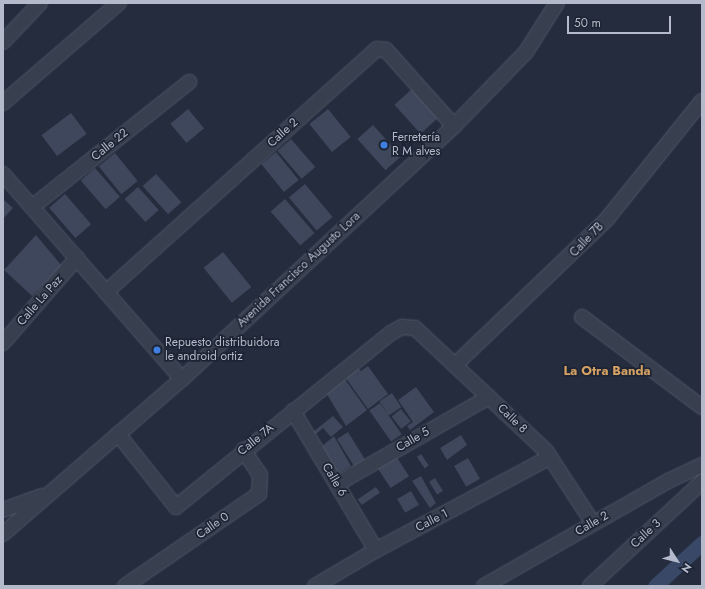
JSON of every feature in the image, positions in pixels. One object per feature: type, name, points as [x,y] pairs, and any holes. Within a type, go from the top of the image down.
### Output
[{"type":"street","points":[[3,42],[40,3]]},
{"type":"street","points":[[3,103],[119,3]]},
{"type":"street","name":"Avenida Francisco Augusto Lora","points":[[3,534],[182,379],[454,126],[526,52],[557,3]]},
{"type":"street","name":"Calle 2","points":[[106,292],[378,49],[386,50],[454,126]]},
{"type":"street","name":"Calle 22","points":[[32,207],[189,82]]},
{"type":"street","name":"Calle 7B","points":[[456,364],[607,219],[702,101]]},
{"type":"street","points":[[3,174],[182,379]]},
{"type":"street","name":"Calle La Paz","points":[[3,343],[77,258]]},
{"type":"street","points":[[582,317],[702,407]]},
{"type":"street","name":"Calle 7A","points":[[118,434],[176,507],[243,450],[391,333],[402,327],[415,328]]},
{"type":"street","name":"Calle 8","points":[[415,328],[456,364],[550,457],[593,522]]},
{"type":"street","name":"Calle 5","points":[[337,484],[488,397]]},
{"type":"street","name":"Calle 6","points":[[293,411],[376,550]]},
{"type":"street","name":"Calle 0","points":[[125,586],[259,494],[260,475],[243,450]]},
{"type":"street","name":"Calle 1","points":[[315,586],[376,550],[550,457]]},
{"type":"street","name":"Calle 2","points":[[484,586],[593,522],[702,465]]},
{"type":"street","name":"Calle 3","points":[[590,586],[702,482]]},
{"type":"street","points":[[3,510],[48,494]]},
{"type":"building","points":[[413,88],[439,117],[421,134],[394,105]]},
{"type":"building","points":[[188,109],[204,128],[186,143],[170,124]]},
{"type":"building","points":[[328,109],[351,137],[332,152],[309,124]]},
{"type":"building","points":[[71,113],[87,134],[57,156],[41,135]]},
{"type":"building","points":[[373,125],[401,156],[385,170],[357,139]]},
{"type":"building","points":[[291,139],[315,167],[302,179],[277,151]]},
{"type":"building","points":[[276,152],[299,180],[284,192],[261,164]]},
{"type":"building","points":[[115,153],[138,181],[121,194],[99,166]]},
{"type":"building","points":[[95,168],[120,197],[106,209],[81,180]]},
{"type":"building","points":[[156,174],[181,202],[168,214],[143,186]]},
{"type":"building","points":[[305,184],[333,217],[317,230],[289,197]]},
{"type":"building","points":[[138,187],[159,210],[145,222],[125,199]]},
{"type":"building","points":[[65,194],[91,224],[75,238],[49,208]]},
{"type":"building","points":[[3,199],[13,208],[3,219]]},
{"type":"building","points":[[285,199],[315,233],[300,245],[271,211]]},
{"type":"building","points":[[36,235],[62,266],[32,296],[4,270]]},
{"type":"building","points":[[223,252],[251,287],[232,303],[204,268]]},
{"type":"building","points":[[368,366],[388,394],[368,409],[345,377],[358,368],[361,371]]},
{"type":"building","points":[[344,378],[367,410],[346,426],[325,391]]},
{"type":"building","points":[[416,387],[434,412],[410,430],[407,426],[413,422],[398,400]]},
{"type":"building","points":[[392,393],[401,407],[389,415],[379,401]]},
{"type":"building","points":[[380,403],[402,434],[391,442],[369,410]]},
{"type":"building","points":[[401,409],[411,422],[401,429],[392,416]]},
{"type":"building","points":[[333,416],[343,427],[331,437],[323,428],[316,434],[313,432]]},
{"type":"building","points":[[348,432],[365,459],[354,466],[337,439]]},
{"type":"building","points":[[461,435],[467,445],[447,460],[440,448]]},
{"type":"building","points":[[334,436],[351,466],[338,474],[321,447]]},
{"type":"building","points":[[421,454],[429,466],[425,468],[417,457]]},
{"type":"building","points":[[396,456],[409,476],[391,488],[378,468]]},
{"type":"building","points":[[468,458],[480,479],[466,487],[454,466]]},
{"type":"building","points":[[421,476],[436,503],[430,508],[412,481]]},
{"type":"building","points":[[435,478],[443,491],[437,494],[429,482]]},
{"type":"building","points":[[376,487],[380,493],[362,505],[358,499]]},
{"type":"building","points":[[411,491],[419,505],[405,513],[397,499]]},
{"type":"waterway","points":[[655,586],[702,543]]},
{"type":"place","name":"Ferretería R M alves","points":[[384,145]]},
{"type":"place","name":"Repuesto distribuidora le android ortiz","points":[[157,350]]},
{"type":"district","name":"La Otra Banda","points":[[607,371]]}]
